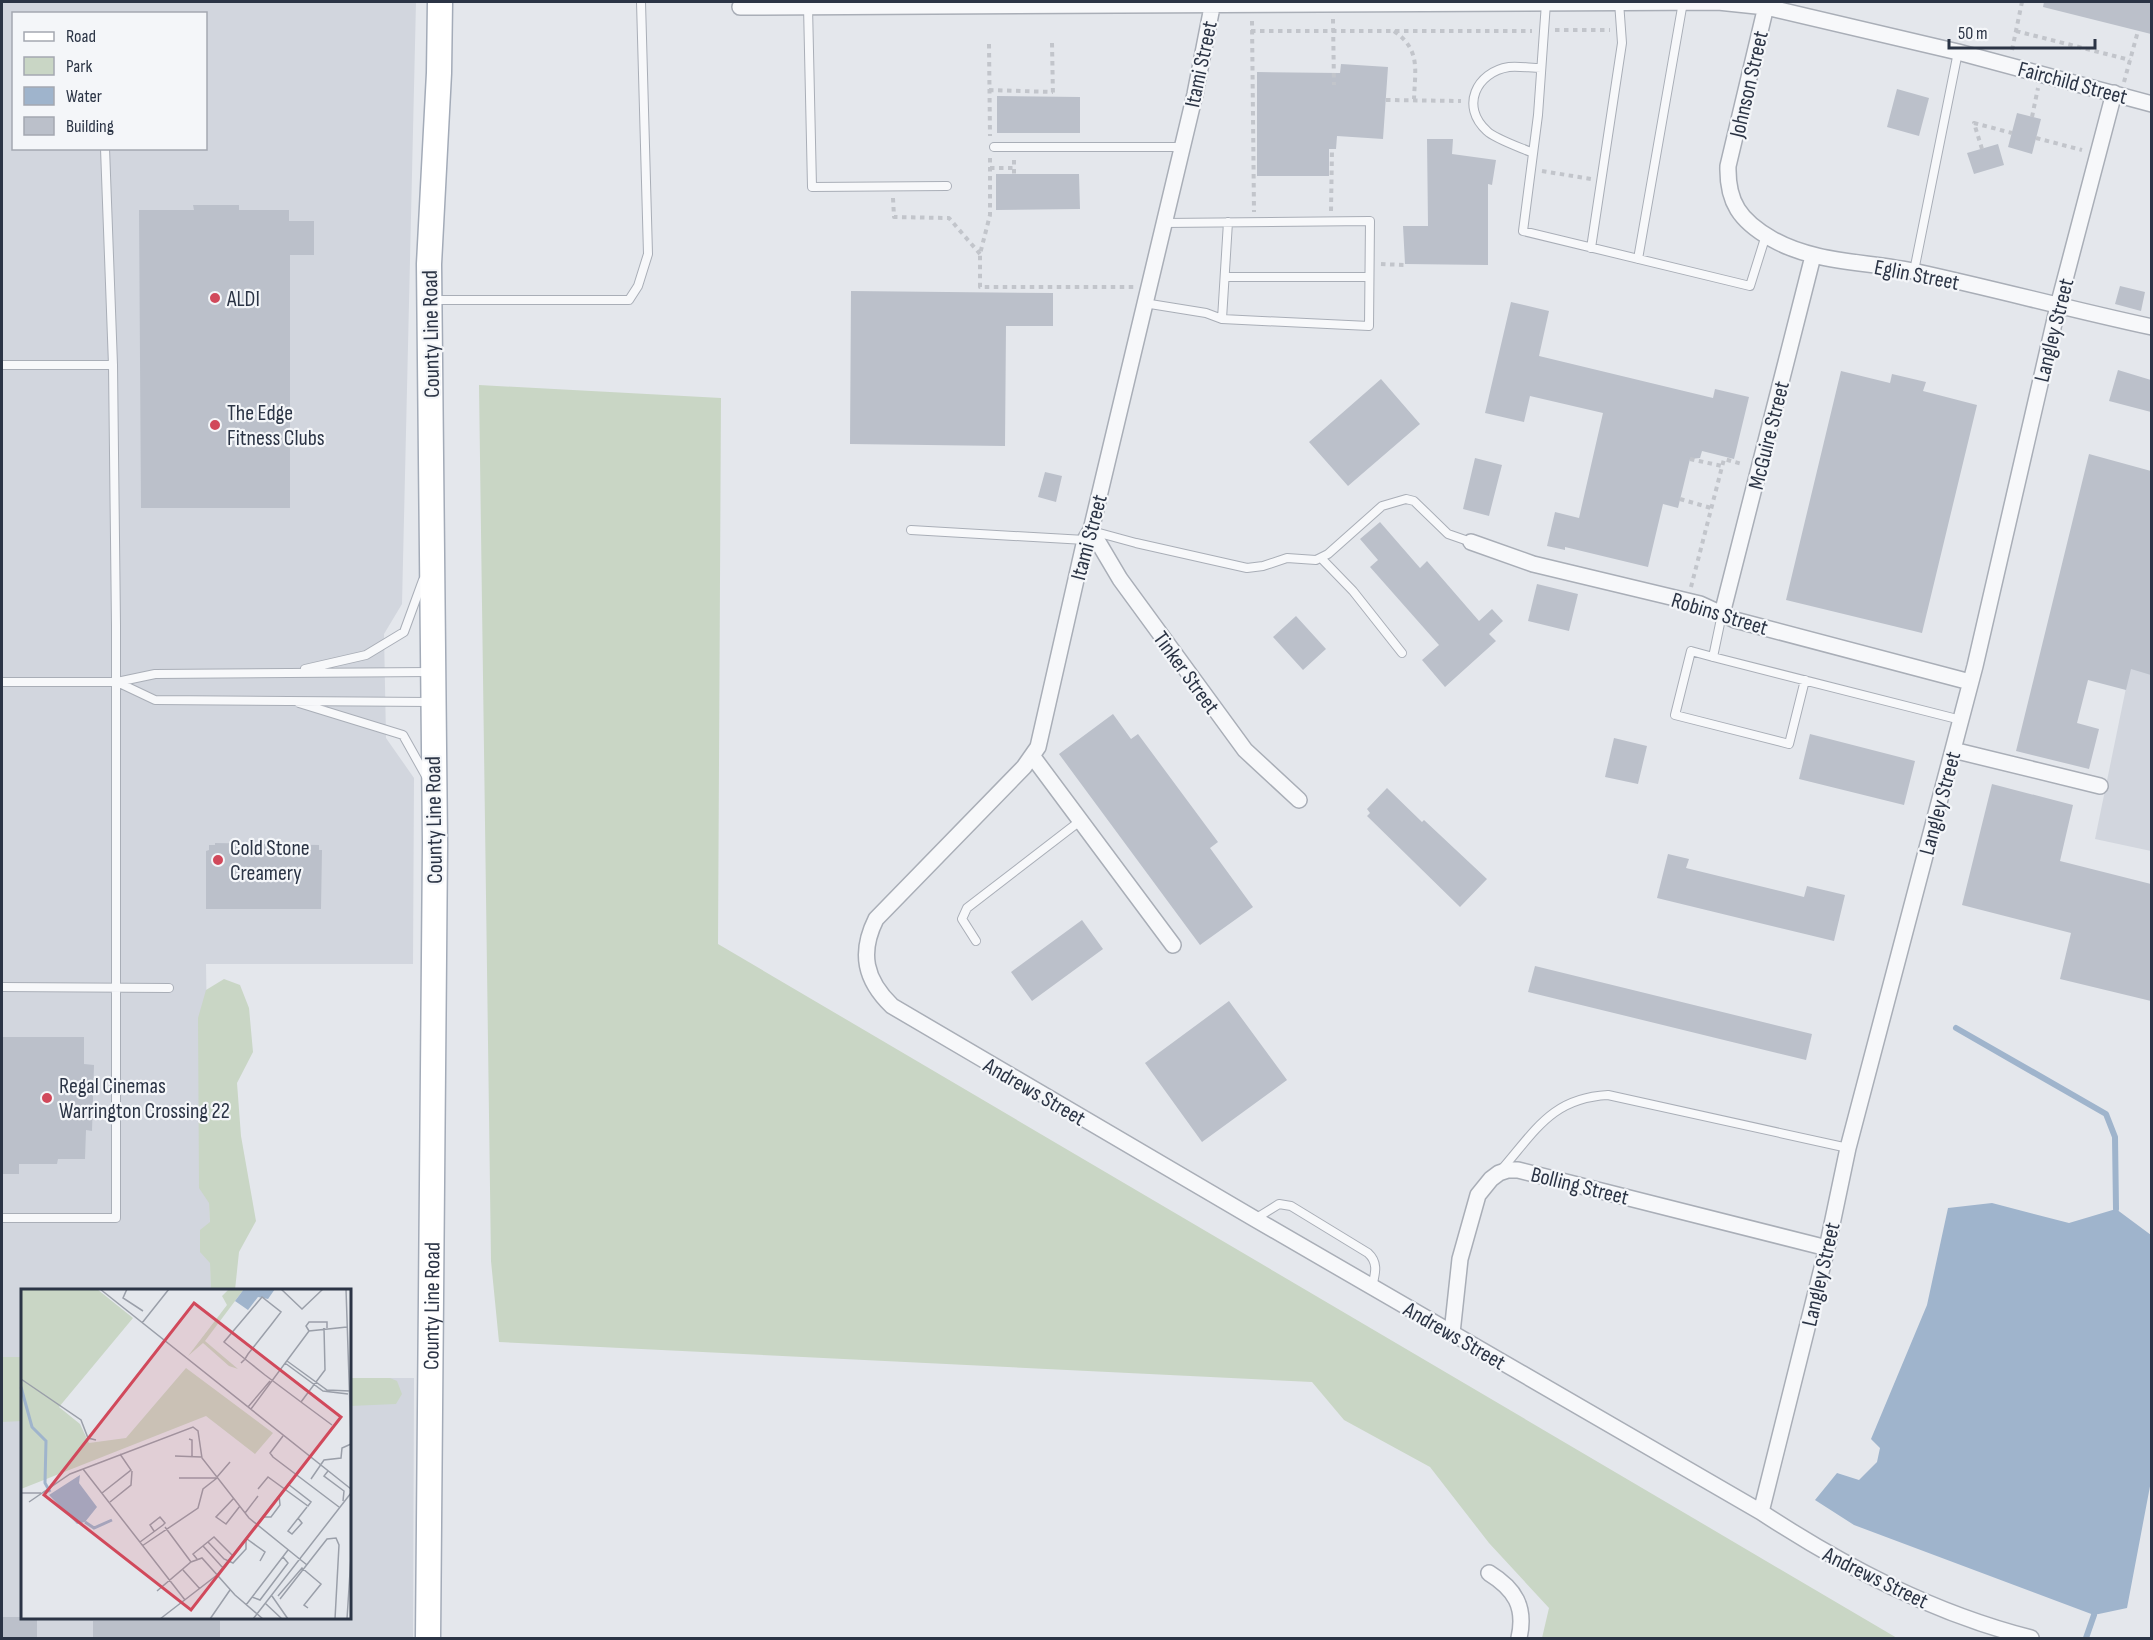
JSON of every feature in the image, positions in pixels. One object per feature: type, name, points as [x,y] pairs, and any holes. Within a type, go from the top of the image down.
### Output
[{"type":"main road","name":"County Line Road","points":[[428,1638],[435,844],[429,264],[439,73],[440,2]]},
{"type":"street","name":"Fairchild Street","points":[[747,5],[1213,4],[1256,6],[1352,3],[1619,2],[1767,4],[1958,51],[2151,104]]},
{"type":"street","name":"Itami Street","points":[[892,1006],[877,988],[867,966],[866,944],[876,919],[1033,757],[1038,747],[1182,147],[1213,4]]},
{"type":"street","name":"Johnson Street","points":[[1728,166],[1767,4]]},
{"type":"street","name":"Langley Street","points":[[1761,1512],[1827,1248],[1848,1148],[1961,720],[2058,306],[2098,154],[2117,94]]},
{"type":"street","name":"Eglin Street","points":[[1728,166],[1728,184],[1732,202],[1744,218],[1772,239],[1813,256],[1914,271],[2151,327]]},
{"type":"street","name":"McGuire Street","points":[[1722,614],[1813,256]]},
{"type":"street","name":"Tinker Street","points":[[1088,535],[1245,750],[1299,800]]},
{"type":"street","name":"Robins Street","points":[[1471,542],[1533,564],[1687,601],[1735,620],[1970,682]]},
{"type":"street","points":[[1953,750],[2100,786]]},
{"type":"street","points":[[1033,757],[1173,945]]},
{"type":"street","name":"Andrews Street","points":[[892,1006],[1872,1578],[1930,1605],[1993,1628],[2031,1638]]},
{"type":"street","name":"Bolling Street","points":[[1452,1333],[1460,1259],[1478,1195],[1491,1179],[1508,1170],[1518,1170],[1827,1248]]},
{"type":"street","points":[[1489,1573],[1504,1582],[1519,1602],[1522,1624],[1519,1638]]},
{"type":"lane","points":[[429,300],[629,300],[638,286],[648,254],[641,2]]},
{"type":"lane","points":[[1591,248],[1622,43],[1619,2]]},
{"type":"lane","points":[[1638,259],[1683,2]]},
{"type":"lane","points":[[1546,3],[1542,68],[1523,231],[1750,286],[1766,235]]},
{"type":"lane","points":[[808,4],[812,187],[946,186]]},
{"type":"lane","points":[[1914,271],[1958,51]]},
{"type":"lane","points":[[1533,153],[1487,132],[1474,113],[1473,94],[1486,76],[1508,67],[1542,68]]},
{"type":"lane","points":[[992,147],[1182,147]]},
{"type":"lane","points":[[2,1218],[116,1218],[117,682],[113,365],[105,150]]},
{"type":"lane","points":[[1144,303],[1206,313],[1222,319],[1369,326],[1370,220],[1164,223]]},
{"type":"lane","points":[[1222,319],[1228,222]]},
{"type":"lane","points":[[1225,277],[1369,276]]},
{"type":"lane","points":[[2,365],[113,365]]},
{"type":"lane","points":[[911,530],[1088,535],[1136,543],[1247,568],[1263,566],[1287,558],[1316,560],[1321,558],[1382,506],[1400,499],[1413,501],[1448,534],[1471,542]]},
{"type":"lane","points":[[291,673],[366,655],[404,632],[432,547]]},
{"type":"lane","points":[[1321,558],[1353,591],[1402,652]]},
{"type":"lane","points":[[1713,657],[1722,614]]},
{"type":"lane","points":[[1805,680],[1789,744],[1675,716],[1691,651],[1713,657],[1805,680],[1961,720]]},
{"type":"lane","points":[[2,682],[117,682],[155,674],[432,672]]},
{"type":"lane","points":[[117,682],[155,700],[432,702]]},
{"type":"lane","points":[[289,700],[403,735],[426,773],[435,844]]},
{"type":"lane","points":[[976,941],[962,919],[967,908],[1080,821]]},
{"type":"lane","points":[[2,987],[169,988]]},
{"type":"lane","points":[[1499,1173],[1549,1116],[1576,1100],[1608,1095],[1848,1148]]},
{"type":"lane","points":[[1255,1219],[1279,1204],[1291,1206],[1375,1259],[1376,1268],[1372,1287]]},
{"type":"path","points":[[2009,65],[2022,2]]},
{"type":"path","points":[[1332,5],[1334,85]]},
{"type":"path","points":[[1255,221],[1251,24],[1256,6]]},
{"type":"path","points":[[1251,32],[1622,30]]},
{"type":"path","points":[[1393,31],[1406,39],[1416,58],[1414,99]]},
{"type":"path","points":[[2016,31],[2130,60]]},
{"type":"path","points":[[2117,94],[2138,31]]},
{"type":"path","points":[[989,90],[1053,94],[1052,43]]},
{"type":"path","points":[[989,44],[992,147]]},
{"type":"path","points":[[2032,117],[2041,74]]},
{"type":"path","points":[[1982,149],[1974,123],[2012,133]]},
{"type":"path","points":[[2036,138],[2098,154]]},
{"type":"path","points":[[1331,221],[1332,149]]},
{"type":"path","points":[[990,157],[990,215],[980,254],[980,287],[1148,287]]},
{"type":"path","points":[[990,168],[1014,168]]},
{"type":"path","points":[[893,187],[894,217],[949,218],[980,254]]},
{"type":"path","points":[[1370,264],[1404,265]]},
{"type":"path","points":[[1687,601],[1724,459],[1742,464],[1745,453]]},
{"type":"path","points":[[1690,459],[1722,466]]},
{"type":"path","points":[[1680,499],[1711,508]]},
{"type":"shaded area","points":[[2,2],[416,2],[402,604],[384,634],[386,738],[414,778],[413,964],[206,964],[211,1289],[21,1289],[21,1619],[351,1619],[351,1378],[414,1378],[413,1638],[2,1638]]},
{"type":"shaded area","points":[[2134,649],[2151,653],[2151,851],[2095,839]]},
{"type":"green space","points":[[479,385],[721,398],[718,944],[1897,1638],[1542,1638],[1549,1608],[1489,1543],[1430,1467],[1344,1420],[1312,1382],[499,1342],[491,1261]]},
{"type":"green space","points":[[224,979],[240,985],[249,1008],[253,1052],[237,1083],[241,1136],[256,1221],[239,1252],[235,1289],[211,1289],[210,1263],[200,1252],[200,1230],[210,1222],[209,1203],[199,1188],[198,1018],[206,990]]},
{"type":"green space","points":[[2,1357],[21,1357],[21,1421],[2,1422]]},
{"type":"green space","points":[[351,1378],[390,1378],[397,1381],[402,1394],[396,1404],[351,1406]]},
{"type":"water","points":[[1992,1203],[2069,1223],[2116,1209],[2151,1235],[2151,1481],[2127,1608],[2094,1615],[1854,1525],[1815,1500],[1837,1473],[1859,1480],[1877,1462],[1880,1448],[1871,1439],[1927,1305],[1948,1208]]},
{"type":"building","points":[[2044,2],[2151,2],[2151,34],[2043,7]]},
{"type":"building","points":[[1341,64],[1388,67],[1383,139],[1337,136],[1336,149],[1329,149],[1329,176],[1257,176],[1257,72],[1340,73]]},
{"type":"building","points":[[1897,89],[1929,98],[1919,136],[1887,127]]},
{"type":"building","points":[[997,96],[1080,97],[1080,133],[997,133]]},
{"type":"building","points":[[2017,113],[2041,119],[2032,154],[2008,147]]},
{"type":"building","points":[[1427,139],[1453,139],[1452,154],[1496,160],[1492,185],[1488,184],[1488,265],[1405,264],[1403,226],[1428,226]]},
{"type":"building","points":[[1998,144],[2004,165],[1974,174],[1967,153]]},
{"type":"building","points":[[996,174],[1079,174],[1080,209],[996,210]]},
{"type":"building","points":[[193,205],[239,205],[239,210],[289,210],[289,221],[314,221],[314,255],[290,255],[290,508],[141,508],[139,210],[194,210]]},
{"type":"building","points":[[2120,286],[2145,292],[2141,311],[2115,304]]},
{"type":"building","points":[[851,291],[1053,293],[1053,326],[1006,326],[1005,446],[850,444]]},
{"type":"building","points":[[1511,302],[1549,311],[1539,356],[1713,398],[1715,389],[1749,397],[1734,459],[1702,451],[1700,458],[1690,459],[1678,508],[1663,504],[1648,567],[1565,547],[1565,550],[1547,546],[1555,512],[1579,518],[1603,413],[1530,396],[1524,422],[1485,413]]},
{"type":"building","points":[[2118,370],[2151,380],[2151,412],[2109,401]]},
{"type":"building","points":[[1841,371],[1890,383],[1892,374],[1926,382],[1923,391],[1977,405],[1922,633],[1786,600]]},
{"type":"building","points":[[1381,379],[1420,424],[1348,486],[1309,442]]},
{"type":"building","points":[[2089,454],[2151,471],[2151,675],[2131,669],[2126,690],[2088,680],[2077,723],[2099,729],[2089,769],[2016,751]]},
{"type":"building","points":[[1475,458],[1502,465],[1489,516],[1463,509]]},
{"type":"building","points":[[1045,472],[1062,476],[1056,502],[1038,497]]},
{"type":"building","points":[[1380,522],[1420,568],[1427,561],[1479,621],[1492,609],[1503,621],[1489,634],[1496,641],[1445,687],[1422,660],[1439,645],[1370,567],[1378,560],[1360,539]]},
{"type":"building","points":[[1537,584],[1578,594],[1569,631],[1528,621]]},
{"type":"building","points":[[1296,616],[1326,649],[1303,670],[1273,637]]},
{"type":"building","points":[[1113,714],[1131,739],[1138,734],[1218,842],[1210,848],[1253,907],[1200,945],[1059,754]]},
{"type":"building","points":[[1810,734],[1915,761],[1904,805],[1799,779]]},
{"type":"building","points":[[1614,738],[1647,746],[1638,784],[1605,777]]},
{"type":"building","points":[[1992,784],[2073,805],[2060,861],[2151,884],[2151,1001],[2060,979],[2071,933],[1962,905]]},
{"type":"building","points":[[1387,788],[1487,879],[1460,907],[1367,816],[1370,813],[1367,809]]},
{"type":"building","points":[[215,843],[319,845],[319,850],[322,850],[321,909],[206,909],[206,851],[209,850],[209,845],[215,845]]},
{"type":"building","points":[[1668,854],[1689,859],[1686,868],[1804,897],[1807,886],[1845,895],[1834,941],[1657,898]]},
{"type":"building","points":[[1082,920],[1103,949],[1032,1001],[1011,972]]},
{"type":"building","points":[[1535,966],[1812,1034],[1806,1060],[1528,992]]},
{"type":"building","points":[[1229,1001],[1287,1080],[1202,1142],[1145,1063]]},
{"type":"building","name":"Regal Cinemas Warrington Crossing 22","points":[[2,1037],[84,1037],[84,1064],[94,1065],[92,1131],[86,1130],[85,1159],[58,1159],[57,1164],[19,1164],[19,1174],[2,1174]]},
{"type":"building","points":[[2,1617],[37,1619],[37,1638],[2,1638]]},
{"type":"building","points":[[93,1621],[220,1621],[220,1638],[93,1638]]},
{"type":"waterway","points":[[1956,1028],[2106,1114],[2115,1137],[2116,1209]]},
{"type":"waterway","points":[[2086,1638],[2094,1615]]},
{"type":"place","name":"ALDI","points":[[215,298]]},
{"type":"place","name":"The Edge Fitness Clubs","points":[[215,425]]},
{"type":"place","name":"Cold Stone Creamery","points":[[218,860]]},
{"type":"place","name":"Regal Cinemas Warrington Crossing 22","points":[[47,1098]]}]
